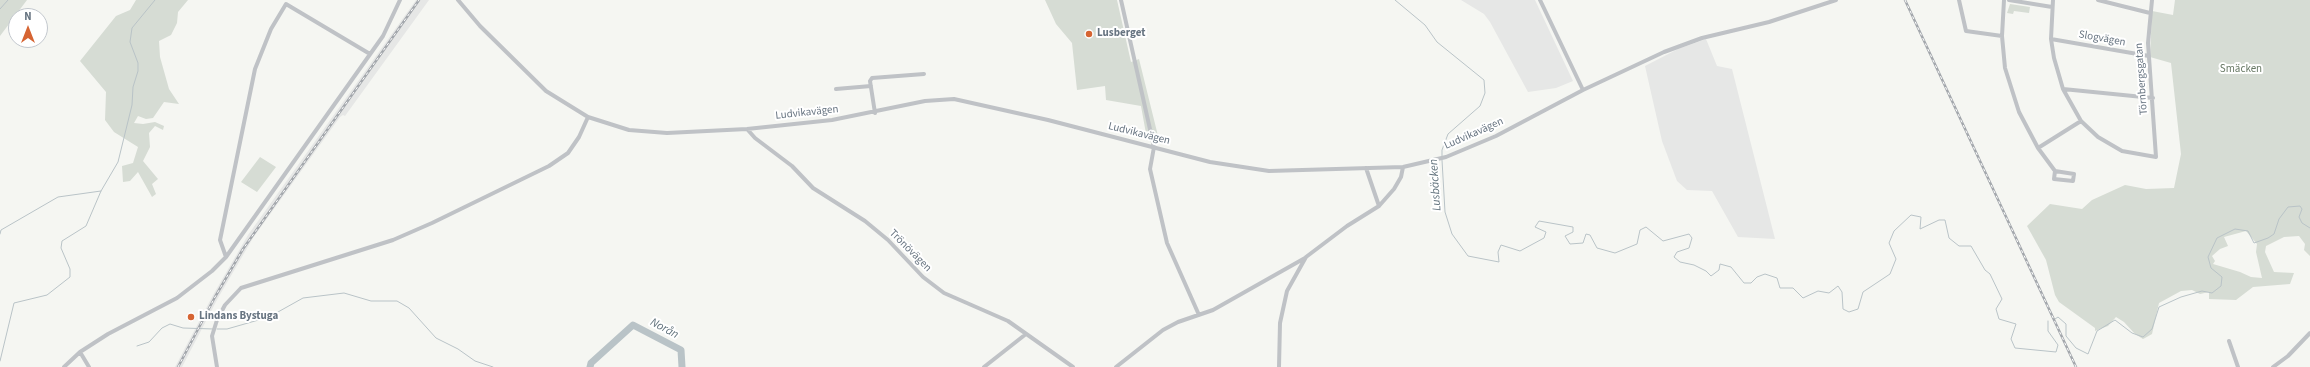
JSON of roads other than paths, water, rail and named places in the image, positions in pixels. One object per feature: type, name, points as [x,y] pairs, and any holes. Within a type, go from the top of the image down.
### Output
[{"type":"street","points":[[64,367],[80,352],[108,334],[177,298],[212,271],[226,257],[370,54],[382,36],[400,0]]},
{"type":"street","name":"Ludvikavägen","points":[[458,0],[480,26],[546,91],[588,117],[629,130],[667,133],[747,129],[832,120],[874,113],[926,101],[959,100],[1210,162],[1269,170],[1403,167],[1446,157],[1496,136],[1583,90],[1664,52],[1702,38],[1769,22],[1836,0]]},
{"type":"street","points":[[1121,0],[1154,147],[1150,169],[1167,242],[1199,315]]},
{"type":"street","points":[[1540,0],[1583,90]]},
{"type":"street","points":[[1959,0],[1966,31],[2002,36]]},
{"type":"street","points":[[2004,0],[2002,36],[2005,68],[2019,112],[2038,148],[2054,172],[2054,179],[2073,181],[2074,174],[2054,172]]},
{"type":"street","points":[[2009,0],[2052,7]]},
{"type":"street","points":[[2038,148],[2081,121],[2063,89],[2051,39],[2053,0]]},
{"type":"street","points":[[2098,0],[2150,13]]},
{"type":"street","name":"Törnbergsgatan","points":[[2081,121],[2098,137],[2122,151],[2156,157],[2149,56],[2150,13],[2152,0]]},
{"type":"street","points":[[226,257],[221,248],[220,240],[255,69],[272,29],[286,4],[370,54]]},
{"type":"street","name":"Slogvägen","points":[[2051,39],[2149,56]]},
{"type":"street","points":[[874,113],[871,79],[876,77],[924,74]]},
{"type":"street","points":[[836,90],[871,86]]},
{"type":"street","points":[[2063,89],[2153,98]]},
{"type":"street","points":[[217,367],[212,336],[217,320],[225,305],[242,288],[392,240],[432,223],[549,166],[568,153],[579,137],[588,117]]},
{"type":"street","name":"Trönövägen","points":[[747,129],[755,138],[792,166],[813,188],[865,221],[888,240],[923,277],[944,293],[1008,321],[1073,367]]},
{"type":"street","points":[[1116,367],[1163,330],[1178,322],[1199,315],[1306,257],[1347,226],[1378,206],[1394,189],[1401,177],[1403,167]]},
{"type":"street","points":[[1366,168],[1378,206]]},
{"type":"street","points":[[1279,367],[1280,323],[1287,291],[1306,257]]},
{"type":"street","points":[[2273,367],[2288,356],[2310,333]]},
{"type":"street","points":[[984,367],[1026,334]]},
{"type":"street","points":[[2229,341],[2238,367]]},
{"type":"street","points":[[80,352],[89,367]]},
{"type":"waterway","name":"Lusbäcken","points":[[0,9],[8,0]]},
{"type":"waterway","points":[[0,361],[14,303],[47,295],[70,277],[70,269],[61,248],[62,241],[86,226],[101,191],[118,162],[132,105],[133,87],[138,71],[138,63],[130,42],[132,28],[155,0]]},
{"type":"waterway","name":"Lusbäcken","points":[[1395,0],[1425,25],[1437,42],[1484,80],[1485,93],[1480,106],[1448,134],[1442,150],[1442,157]]},
{"type":"waterway","name":"Lusbäcken","points":[[1442,160],[1445,212],[1452,234],[1468,256],[1499,262],[1498,252],[1501,245],[1520,251],[1544,238],[1546,232],[1535,227],[1539,221],[1573,227],[1573,232],[1565,236],[1570,244],[1583,243],[1586,234],[1590,235],[1597,248],[1615,253],[1637,244],[1640,230],[1646,227],[1663,241],[1689,234],[1692,238],[1689,248],[1677,252],[1674,257],[1680,262],[1694,265],[1706,271],[1711,276],[1719,270],[1720,264],[1731,267],[1744,283],[1751,283],[1757,277],[1765,274],[1777,278],[1780,288],[1793,288],[1803,298],[1818,291],[1829,293],[1838,286],[1842,292],[1843,309],[1849,312],[1858,309],[1863,292],[1890,274],[1896,259],[1889,243],[1894,231],[1911,215],[1921,217],[1920,229],[1939,220],[1945,220],[1949,238],[1959,246],[1971,246],[1985,270],[1990,274],[2002,299],[1996,309],[1999,319],[2016,324],[2011,339],[2015,348],[2056,352],[2058,345],[2048,331],[2048,321]]},
{"type":"waterway","points":[[0,234],[1,230],[58,197],[101,191]]},
{"type":"waterway","name":"Lusbäcken","points":[[2055,319],[2058,317],[2066,324],[2066,336],[2076,348],[2088,354],[2097,331],[2115,320],[2132,333],[2143,337],[2152,329],[2159,307],[2181,297],[2202,291],[2212,293],[2221,286],[2222,277],[2211,268],[2208,257],[2217,238],[2235,229],[2248,231],[2254,243],[2268,238],[2274,234],[2279,219],[2288,207],[2300,206],[2302,209],[2299,217],[2302,223],[2310,228]]},
{"type":"waterway","points":[[217,329],[227,329],[269,317],[303,298],[344,293],[371,301],[397,301],[409,308],[436,338],[458,349],[475,361],[493,367]]},
{"type":"waterway","points":[[137,346],[149,342],[162,328],[170,324],[183,328],[213,329]]},
{"type":"waterway","name":"Norån","points":[[590,367],[591,363],[633,325],[681,350],[682,367]]},
{"type":"railway","points":[[178,367],[215,297],[243,249],[419,0]]},
{"type":"railway","points":[[1905,0],[2076,367]]},
{"type":"place","name":"Lusberget","points":[[1089,34]]},
{"type":"place","name":"Lindans Bystuga","points":[[191,317]]},
{"type":"park label","name":"Smäcken","points":[[2241,70]]}]
